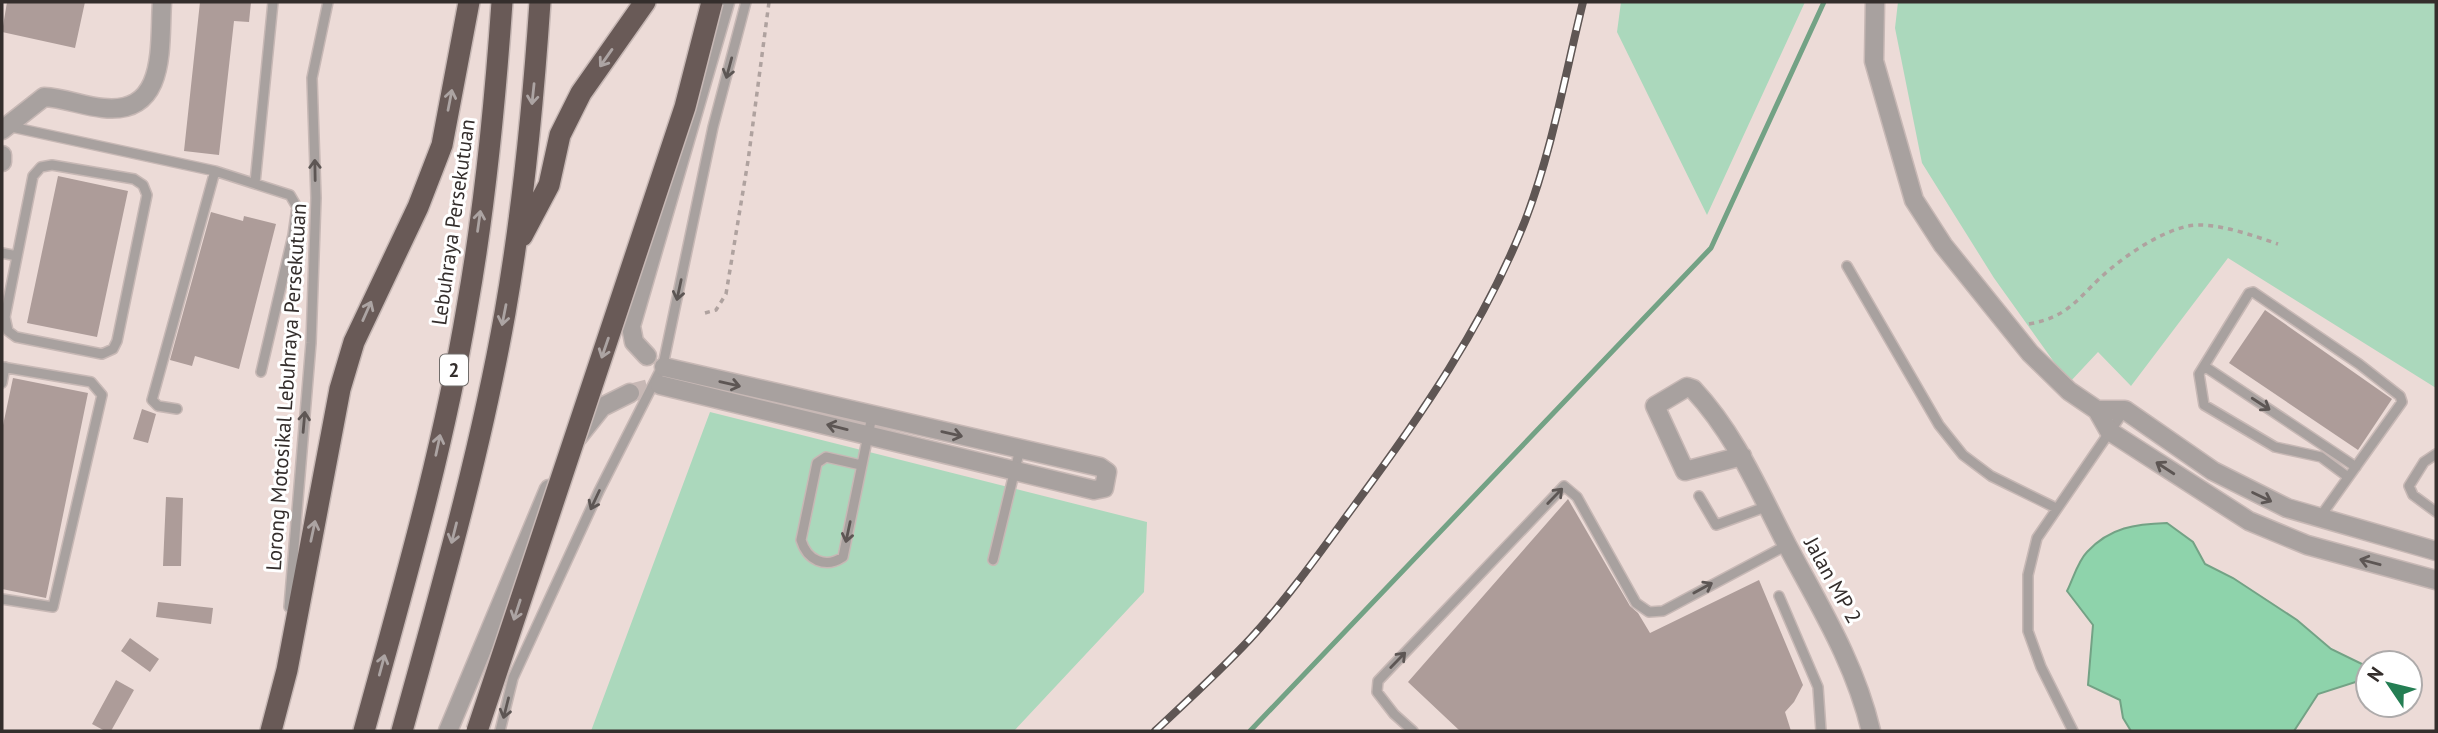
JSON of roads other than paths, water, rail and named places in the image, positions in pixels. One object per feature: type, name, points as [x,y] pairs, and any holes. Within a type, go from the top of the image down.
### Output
[{"type":"highway","points":[[271,731],[287,670],[340,389],[354,342],[418,207],[442,145],[469,2]]},
{"type":"highway","name":"Lebuhraya Persekutuan","points":[[364,731],[433,465],[467,308],[496,99],[502,2]]},
{"type":"highway","name":"2","points":[[402,731],[477,443],[516,248],[534,89],[540,2]]},
{"type":"highway","points":[[516,248],[549,185],[559,135],[581,93],[645,2]]},
{"type":"highway","points":[[477,731],[681,120],[712,2]]},
{"type":"street","points":[[3,128],[44,97],[103,108],[120,108],[139,102],[156,81],[162,2]]},
{"type":"street","points":[[647,356],[634,342],[631,326],[725,2]]},
{"type":"street","points":[[1875,2],[1874,61],[1914,201],[1943,246],[2030,353],[2069,391],[2097,410],[2109,431],[2249,520],[2307,544],[2433,579],[2436,559]]},
{"type":"street","points":[[2,155],[2,162]]},
{"type":"street","points":[[660,385],[1094,490],[1104,488],[1108,483],[1107,472],[1103,468],[664,367]]},
{"type":"street","name":"Jalan MP 2","points":[[1742,456],[1685,471],[1655,406],[1687,387],[1693,389],[1742,456],[1787,545],[1838,636],[1862,695],[1871,731]]},
{"type":"street","points":[[448,731],[545,496],[583,429],[602,407],[630,393]]},
{"type":"street","points":[[2097,410],[2125,410],[2213,471],[2287,508],[2436,551]]},
{"type":"lane","points":[[254,183],[273,2]]},
{"type":"lane","name":"Lorong Motosikal Lebuhraya Persekutuan","points":[[261,731],[284,646],[290,594],[311,343],[316,198],[312,78],[328,2]]},
{"type":"lane","points":[[500,731],[513,678],[599,491],[663,365],[713,127],[746,2]]},
{"type":"lane","points":[[3,128],[215,171],[290,195],[297,207],[261,372]]},
{"type":"lane","points":[[52,165],[134,179],[143,185],[147,195],[113,349],[102,354],[16,337],[8,331],[5,317],[17,256],[33,176],[40,167],[52,165]]},
{"type":"lane","points":[[177,410],[158,406],[152,400],[215,171]]},
{"type":"lane","points":[[2,253],[17,256]]},
{"type":"lane","points":[[1847,266],[1939,425],[1963,455],[1991,476],[2056,508]]},
{"type":"lane","points":[[2320,517],[2402,402],[2400,396],[2359,364],[2253,292],[2249,293],[2199,374],[2204,405],[2275,447],[2321,457],[2348,477]]},
{"type":"lane","points":[[2204,366],[2356,467]]},
{"type":"lane","points":[[2,383],[3,367],[91,382],[102,395],[53,607],[2,599]]},
{"type":"lane","points":[[2073,731],[2041,667],[2028,631],[2028,575],[2037,538],[2125,410]]},
{"type":"lane","points":[[861,465],[826,457],[817,463],[801,540],[804,551],[813,559],[823,563],[835,562],[842,557],[872,416]]},
{"type":"lane","points":[[993,560],[1020,449]]},
{"type":"lane","points":[[2436,454],[2424,462],[2409,486],[2413,495],[2436,512]]},
{"type":"lane","points":[[1413,731],[1394,714],[1377,692],[1378,681],[1564,486],[1577,497],[1636,603],[1649,612],[1663,611],[1787,545]]},
{"type":"lane","points":[[1699,496],[1716,525],[1768,506]]},
{"type":"lane","points":[[1779,596],[1818,687],[1821,731]]},
{"type":"waterway","points":[[1250,731],[1711,248],[1824,2]]},
{"type":"tunnel","points":[[630,393],[660,385]]},
{"type":"railway","points":[[1155,731],[1239,651],[1291,591],[1403,439],[1449,369],[1509,259],[1535,194],[1583,2]]}]
